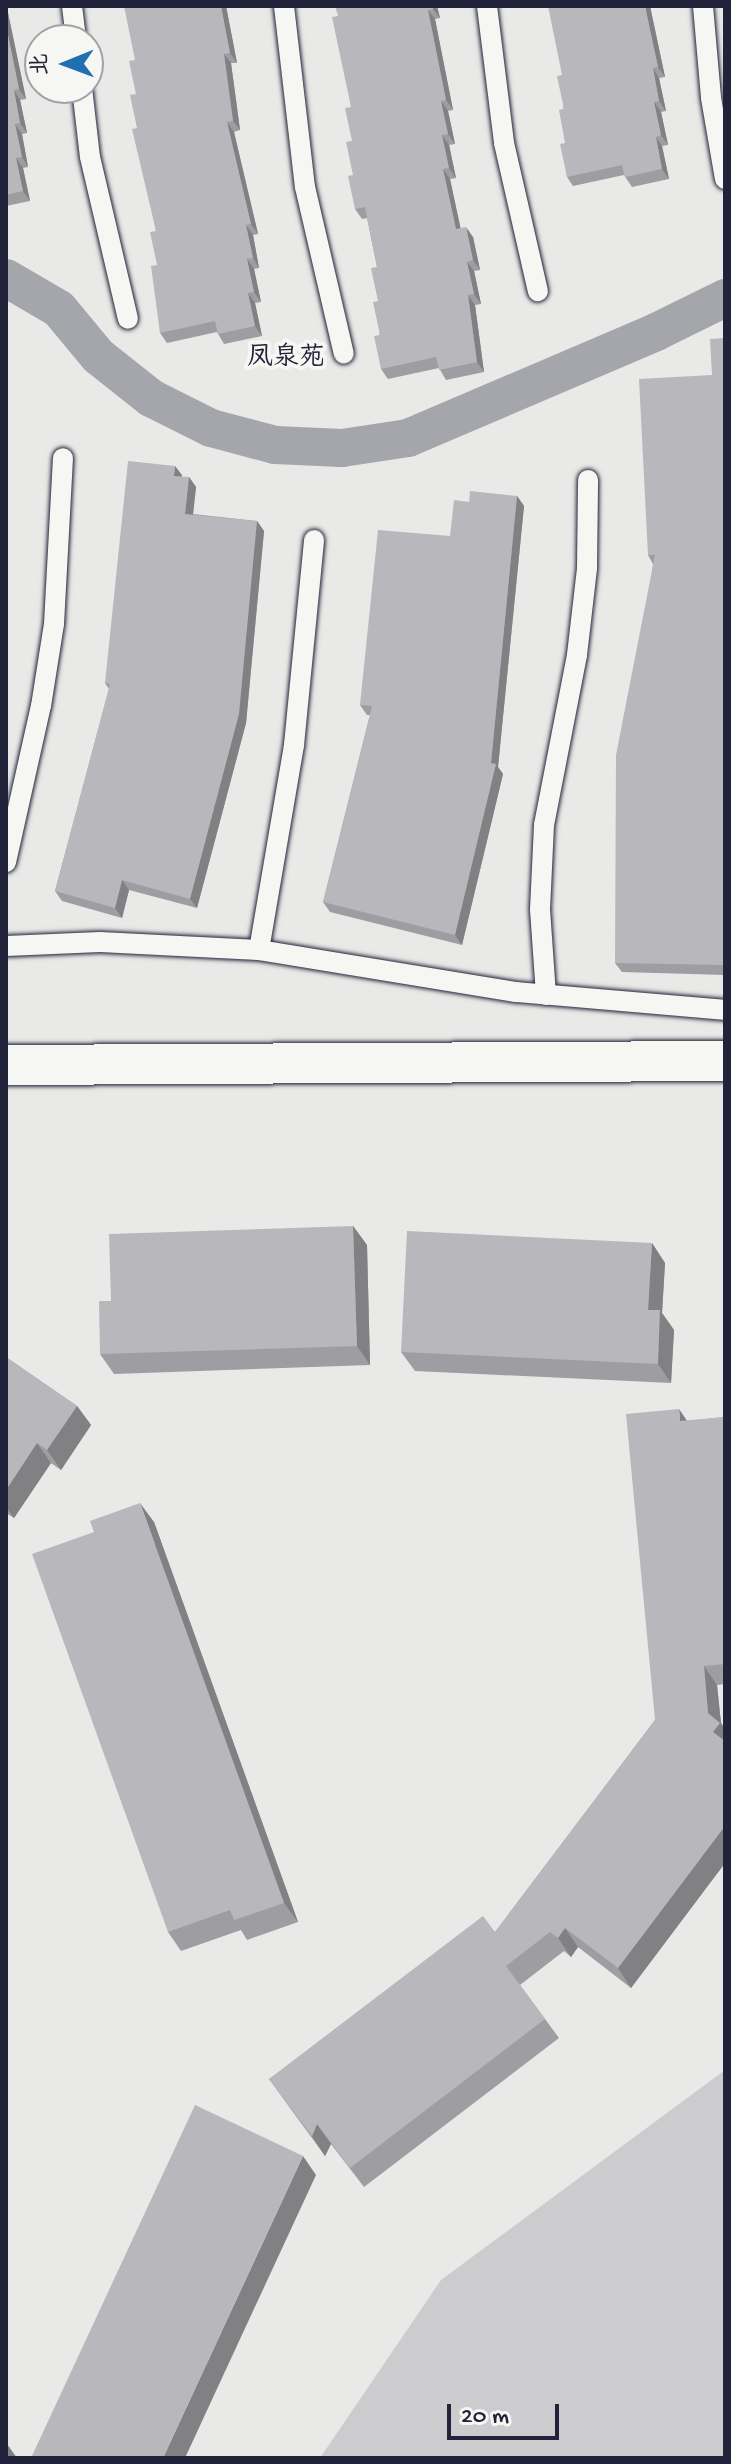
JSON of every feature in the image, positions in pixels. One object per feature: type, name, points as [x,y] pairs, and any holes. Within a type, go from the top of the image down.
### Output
[{"type":"street","points":[[6,1065],[725,1061]]},
{"type":"lane","points":[[284,6],[305,187],[344,354]]},
{"type":"lane","points":[[487,6],[504,143],[538,291]]},
{"type":"lane","points":[[703,6],[711,98],[725,179]]},
{"type":"lane","points":[[84,104],[90,157],[128,319]]},
{"type":"lane","points":[[6,862],[39,720],[54,624],[63,458]]},
{"type":"lane","points":[[546,995],[540,910],[544,825],[577,655],[587,568],[588,480]]},
{"type":"lane","points":[[259,950],[294,745],[314,540]]},
{"type":"lane","points":[[6,946],[100,942],[259,950],[420,979],[546,995],[725,1010]]},
{"type":"shaded area","points":[[725,2070],[725,2458],[320,2458],[441,2280]]},
{"type":"building","points":[[124,6],[221,6],[230,53],[224,54],[233,121],[227,122],[251,224],[246,225],[253,258],[247,259],[254,292],[248,293],[255,326],[218,334],[215,321],[160,333],[151,266],[157,265],[150,232],[156,231],[132,129],[137,128],[130,95],[136,94],[129,61],[135,60]]},
{"type":"building","points":[[335,6],[433,6],[428,10],[446,100],[441,101],[448,134],[442,135],[449,168],[443,169],[456,229],[466,227],[473,260],[467,262],[474,294],[468,295],[477,362],[439,370],[436,357],[381,369],[374,336],[380,335],[373,302],[378,301],[371,268],[377,267],[365,207],[355,209],[348,176],[353,175],[346,142],[352,141],[345,108],[351,107],[332,17],[338,16]]},
{"type":"building","points":[[548,6],[645,6],[658,67],[653,68],[659,101],[654,102],[661,135],[656,137],[662,169],[625,177],[622,165],[567,177],[560,144],[565,143],[559,110],[564,109],[557,76],[562,75]]},
{"type":"building","points":[[6,25],[19,89],[14,90],[20,123],[15,124],[22,157],[16,158],[23,191],[6,195]]},
{"type":"building","points":[[725,338],[725,965],[615,963],[616,755],[655,555],[648,555],[639,379],[712,375],[710,339]]},
{"type":"building","points":[[128,461],[175,466],[174,476],[189,477],[185,514],[257,521],[239,714],[190,899],[122,880],[115,908],[55,891],[110,684],[105,683]]},
{"type":"building","points":[[470,491],[517,496],[491,763],[496,764],[455,935],[323,902],[372,706],[360,705],[378,530],[450,536],[454,500],[469,502]]},
{"type":"building","points":[[353,1226],[357,1346],[100,1354],[99,1301],[111,1301],[109,1234]]},
{"type":"building","points":[[407,1231],[652,1243],[648,1310],[660,1310],[658,1364],[401,1352]]},
{"type":"building","points":[[6,1357],[77,1406],[47,1450],[37,1443],[6,1490]]},
{"type":"building","points":[[679,1409],[680,1421],[725,1417],[725,1664],[704,1666],[708,1713],[720,1723],[713,1732],[725,1741],[725,1826],[618,1968],[565,1928],[558,1938],[550,1932],[506,1966],[545,2019],[350,2168],[317,2124],[312,2136],[269,2079],[483,1916],[495,1932],[655,1720],[626,1414]]},
{"type":"building","points":[[140,1503],[284,1903],[234,1920],[230,1910],[168,1932],[32,1554],[94,1532],[90,1521]]},
{"type":"building","points":[[195,2105],[303,2156],[163,2458],[31,2458]]},
{"type":"waterway","points":[[6,278],[59,309],[98,356],[151,398],[211,428],[275,445],[342,448],[408,438],[656,332],[725,298]]},
{"type":"district","name":"凤泉苑","points":[[286,360]]}]
